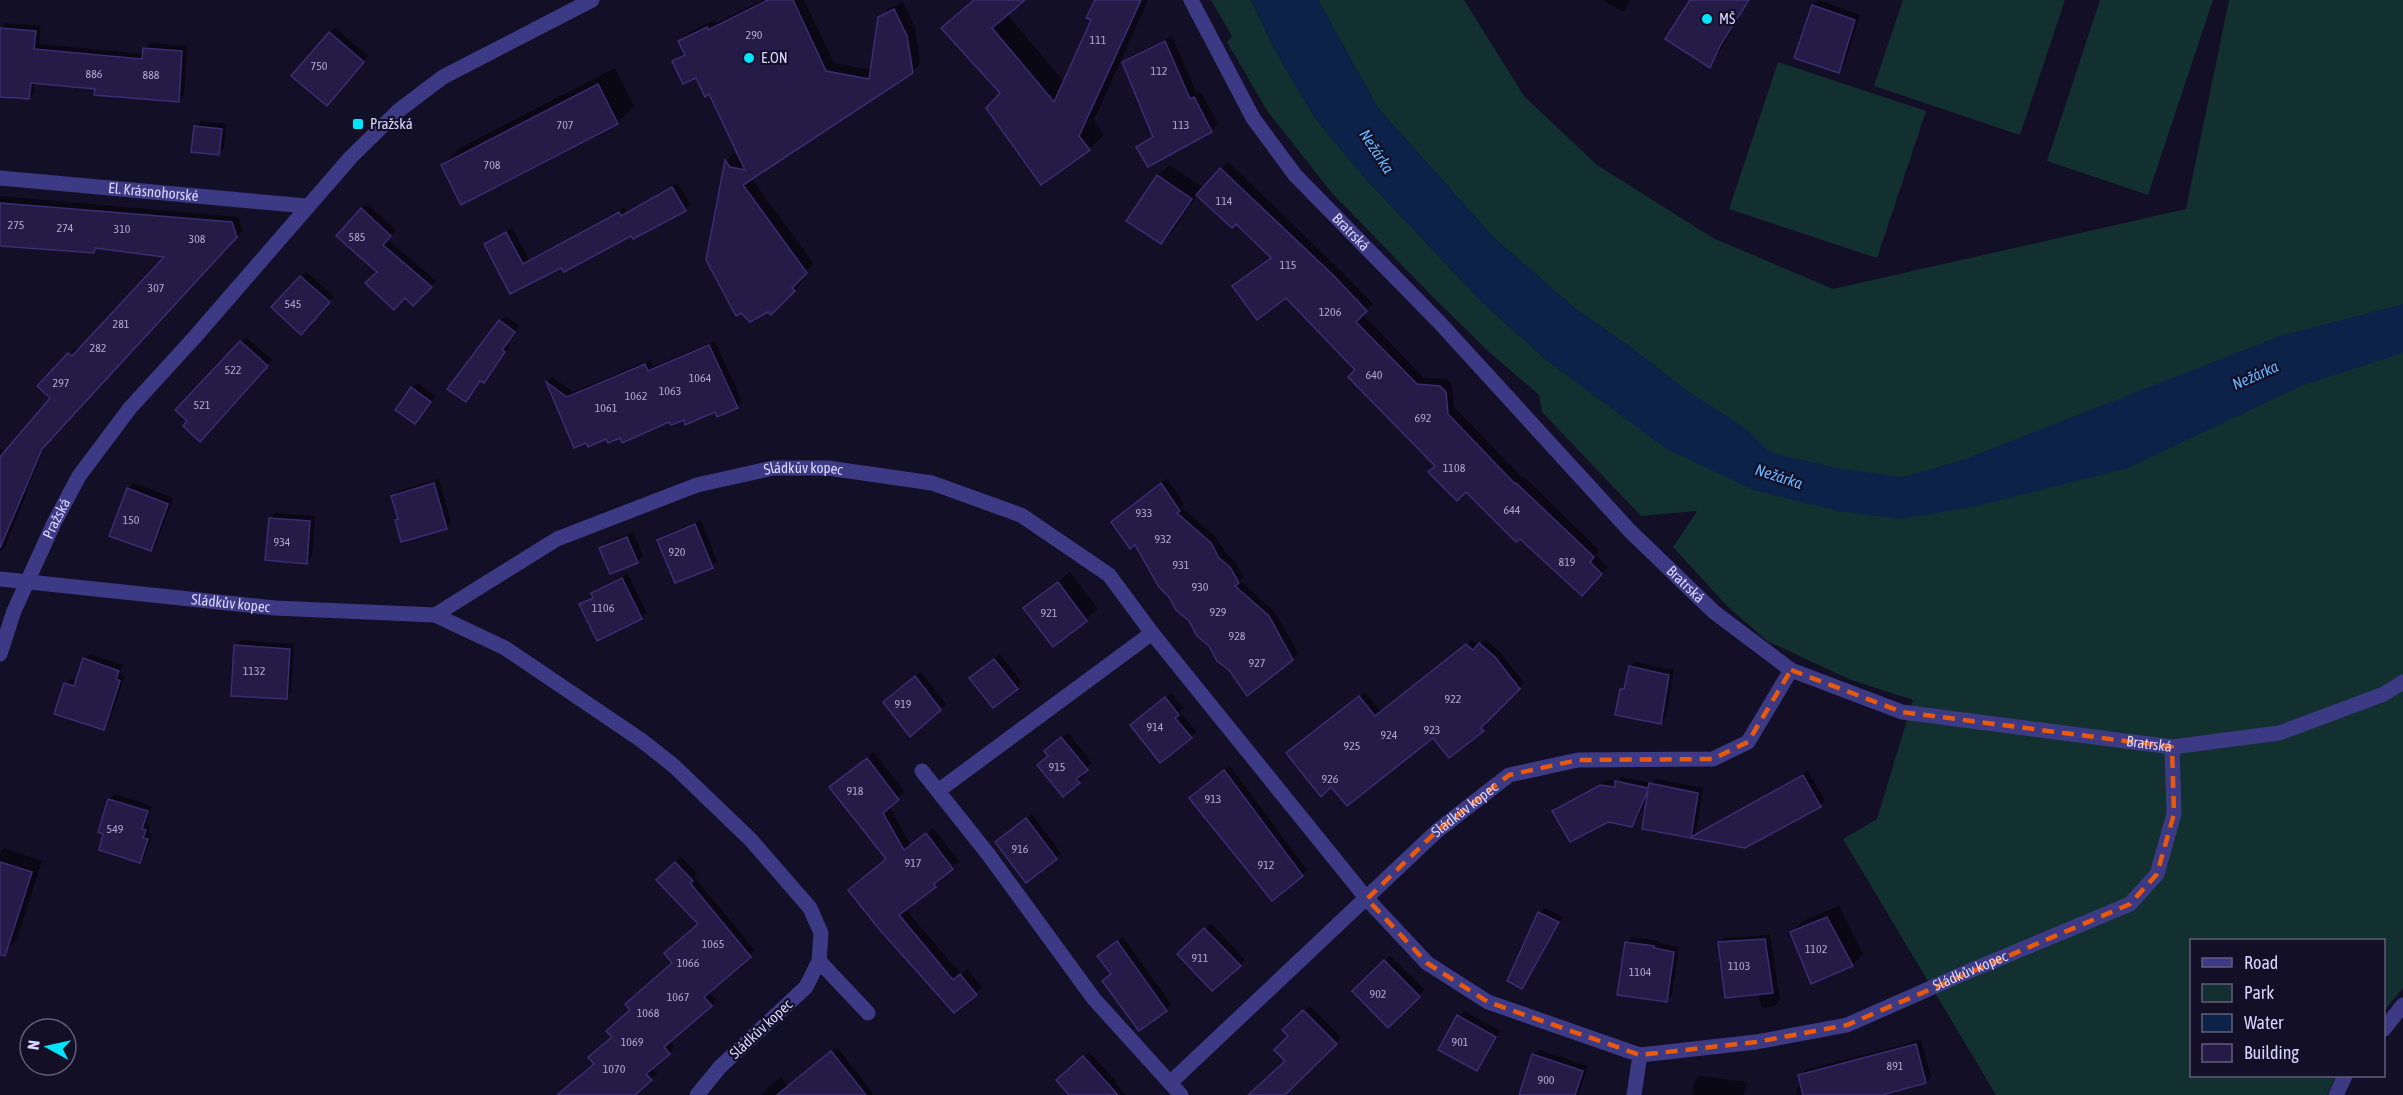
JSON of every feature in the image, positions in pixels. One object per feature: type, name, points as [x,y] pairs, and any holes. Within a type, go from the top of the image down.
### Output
[{"type":"street","name":"Pražská","points":[[0,654],[27,581],[79,476],[130,408],[351,157],[398,111],[443,77],[592,0]]},
{"type":"street","name":"Bratrská","points":[[1191,0],[1253,118],[1295,175],[1439,322],[1630,531],[1714,612],[1791,670],[1902,712],[2172,747],[2279,733],[2384,694],[2403,682]]},
{"type":"street","name":"El. Krásnohorské","points":[[0,178],[307,206]]},
{"type":"street","name":"Sládkův kopec","points":[[435,615],[557,539],[686,489],[773,468],[828,468],[932,483],[1021,515],[1109,574],[1152,633],[1367,899],[1427,963],[1488,1002],[1640,1056],[1756,1042],[1847,1024],[2130,903],[2157,874],[2174,814],[2172,747]]},
{"type":"street","name":"Sládkův kopec","points":[[0,579],[275,608],[435,615],[506,648],[601,711],[674,766],[737,826],[810,908],[821,933],[819,961],[806,987],[720,1067],[697,1095]]},
{"type":"street","points":[[938,791],[1152,633]]},
{"type":"street","name":"Sládkův kopec","points":[[1175,1089],[1179,1073],[1437,831],[1509,775],[1578,760],[1713,759],[1748,742],[1791,670]]},
{"type":"street","name":"Sládkův kopec","points":[[922,771],[988,854],[1094,999],[1175,1089]]},
{"type":"street","points":[[819,961],[868,1013]]},
{"type":"street","points":[[2385,1028],[2403,1005]]},
{"type":"street","points":[[1634,1095],[1640,1056]]},
{"type":"street","points":[[2336,1095],[2345,1077]]},
{"type":"highlighted area","points":[[1791,670],[1902,712],[2172,747],[2174,814],[2157,874],[2130,904],[1847,1025],[1756,1042],[1640,1055],[1488,1002],[1427,963],[1367,899],[1437,831],[1509,775],[1578,760],[1713,759],[1748,742]]},
{"type":"green space","points":[[1211,0],[1251,0],[1276,52],[1315,118],[1364,177],[1483,303],[1550,363],[1603,401],[1686,390],[1629,346],[1578,311],[1494,238],[1378,108],[1318,0],[1464,0],[1524,96],[1597,165],[1713,238],[1833,289],[2186,209],[2229,0],[2403,0],[2403,988],[2385,1010],[2385,939],[2190,939],[2190,1077],[2336,1077],[2327,1095],[1996,1095],[1843,839],[1877,819],[1913,700],[1851,680],[1767,641],[1727,606],[1673,547],[1697,511],[1641,516],[1542,412],[1539,395],[1489,352],[1332,193],[1268,112],[1227,42],[1232,36]]},
{"type":"green space","points":[[1903,0],[2065,0],[2020,135],[1874,86]]},
{"type":"green space","points":[[2100,0],[2213,0],[2148,195],[2047,161]]},
{"type":"green space","points":[[1778,62],[1926,111],[1877,258],[1729,209]]},
{"type":"water","name":"Nežárka","points":[[1251,0],[1318,0],[1378,108],[1494,238],[1578,311],[1629,346],[1686,390],[1748,430],[1771,453],[1842,469],[1903,477],[1965,459],[2280,336],[2403,304],[2403,353],[2301,386],[2128,468],[1977,506],[1901,519],[1838,511],[1753,490],[1665,448],[1550,363],[1483,303],[1364,177],[1315,118],[1276,52]]},
{"type":"building","points":[[768,0],[793,0],[826,71],[869,79],[878,17],[894,9],[907,36],[913,73],[743,185],[807,273],[792,288],[795,291],[771,315],[768,312],[750,322],[741,313],[736,316],[706,260],[725,160],[730,167],[745,170],[709,94],[705,97],[696,78],[683,84],[672,61],[685,55],[678,41],[707,27],[708,30]]},
{"type":"building","points":[[974,0],[1025,0],[992,28],[1054,102],[1091,20],[1086,18],[1095,0],[1141,0],[1079,136],[1090,150],[1041,185],[986,108],[1000,93],[941,28]]},
{"type":"building","name":"MŠ","points":[[1690,0],[1749,0],[1721,44],[1710,68],[1665,39]]},
{"type":"building","points":[[1812,5],[1855,20],[1839,73],[1794,58]]},
{"type":"building","points":[[0,28],[36,31],[34,49],[142,59],[143,48],[182,51],[179,102],[94,95],[95,89],[31,83],[29,99],[0,97]]},
{"type":"building","points":[[329,32],[364,62],[327,106],[291,76]]},
{"type":"building","points":[[1165,41],[1190,99],[1194,97],[1212,132],[1148,167],[1136,147],[1153,137],[1122,62]]},
{"type":"building","points":[[598,84],[618,124],[461,205],[441,165]]},
{"type":"building","points":[[194,126],[222,129],[219,155],[191,152]]},
{"type":"building","points":[[1220,168],[1334,276],[1367,311],[1356,322],[1417,384],[1440,386],[1446,392],[1448,414],[1515,484],[1594,557],[1590,562],[1602,574],[1582,596],[1520,539],[1516,542],[1466,492],[1457,501],[1428,472],[1435,466],[1348,377],[1355,370],[1286,298],[1257,320],[1232,286],[1271,258],[1236,224],[1232,228],[1196,195]]},
{"type":"building","points":[[1157,175],[1192,199],[1161,244],[1126,221]]},
{"type":"building","points":[[672,187],[686,211],[633,239],[631,236],[564,272],[561,268],[510,294],[484,244],[506,232],[523,264],[619,212],[621,216]]},
{"type":"building","points":[[0,203],[232,222],[237,237],[42,449],[0,548],[0,457],[50,398],[37,386],[68,353],[72,356],[164,257],[95,248],[94,253],[0,246]]},
{"type":"building","points":[[361,208],[391,236],[383,245],[432,287],[413,306],[405,298],[394,310],[365,283],[377,272],[336,236]]},
{"type":"building","points":[[300,276],[330,302],[301,335],[271,307]]},
{"type":"building","points":[[499,320],[515,332],[502,350],[505,352],[484,383],[480,381],[466,402],[447,389]]},
{"type":"building","points":[[240,341],[268,366],[200,442],[183,426],[187,421],[175,410]]},
{"type":"building","points":[[709,345],[738,408],[717,417],[715,412],[685,425],[684,420],[671,425],[669,422],[622,443],[620,438],[608,443],[606,439],[588,447],[586,443],[574,448],[546,382],[567,397],[645,364],[648,371]]},
{"type":"building","points":[[411,387],[431,402],[415,424],[395,410]]},
{"type":"building","points":[[434,483],[447,529],[401,542],[395,520],[398,519],[391,496]]},
{"type":"building","points":[[1161,483],[1180,511],[1177,513],[1211,543],[1219,558],[1230,567],[1239,583],[1235,586],[1269,616],[1293,660],[1247,696],[1229,670],[1217,661],[1209,646],[1197,636],[1189,621],[1176,610],[1169,597],[1159,587],[1135,545],[1130,549],[1111,522]]},
{"type":"building","points":[[127,488],[168,504],[151,551],[109,536]]},
{"type":"building","points":[[269,518],[310,521],[307,564],[265,560]]},
{"type":"building","points":[[695,524],[713,568],[675,583],[657,540]]},
{"type":"building","points":[[627,537],[638,563],[610,574],[599,548]]},
{"type":"building","points":[[622,578],[642,619],[597,641],[579,604],[593,598],[591,593]]},
{"type":"building","points":[[1058,582],[1087,621],[1053,647],[1023,608]]},
{"type":"building","points":[[1479,643],[1495,657],[1520,689],[1481,728],[1484,731],[1449,758],[1433,738],[1347,806],[1331,787],[1321,797],[1286,753],[1359,696],[1375,716],[1466,644],[1473,650]]},
{"type":"building","points":[[234,645],[290,649],[287,699],[231,696]]},
{"type":"building","points":[[83,658],[119,671],[116,679],[120,681],[104,730],[54,714],[64,683],[74,686]]},
{"type":"building","points":[[994,659],[1018,689],[993,708],[969,678]]},
{"type":"building","points":[[1629,666],[1669,675],[1661,724],[1615,715],[1620,689],[1624,689]]},
{"type":"building","points":[[915,676],[941,710],[910,737],[883,702]]},
{"type":"building","points":[[1165,697],[1179,715],[1175,718],[1192,738],[1160,763],[1130,725]]},
{"type":"building","points":[[1061,737],[1088,770],[1076,779],[1080,783],[1063,797],[1037,765],[1048,756],[1044,751]]},
{"type":"building","points":[[867,758],[899,800],[883,813],[904,850],[926,833],[953,869],[934,884],[936,887],[899,915],[953,980],[960,974],[977,995],[954,1013],[879,929],[848,890],[886,859],[829,787]]},
{"type":"building","points":[[1224,770],[1303,876],[1272,901],[1189,798]]},
{"type":"building","points":[[1803,775],[1821,807],[1745,848],[1642,829],[1648,790],[1632,827],[1608,822],[1570,842],[1552,811],[1600,785],[1615,787],[1615,781],[1648,788],[1649,783],[1698,793],[1691,837]]},
{"type":"building","points":[[108,799],[148,811],[142,829],[146,830],[143,838],[148,839],[140,863],[99,850],[103,834],[98,832]]},
{"type":"building","points":[[1026,818],[1057,859],[1026,883],[995,842]]},
{"type":"building","points":[[0,862],[32,872],[5,956],[0,955]]},
{"type":"building","points":[[675,862],[693,881],[690,883],[751,957],[704,997],[712,1006],[664,1047],[670,1054],[646,1074],[652,1080],[635,1095],[557,1095],[594,1064],[588,1057],[612,1037],[606,1031],[630,1010],[625,1004],[672,963],[664,953],[698,924],[656,880]]},
{"type":"building","points":[[1538,912],[1559,922],[1522,989],[1507,981]]},
{"type":"building","points":[[1827,917],[1853,966],[1811,984],[1790,932]]},
{"type":"building","points":[[1204,928],[1241,966],[1212,991],[1177,954]]},
{"type":"building","points":[[1765,939],[1773,993],[1725,998],[1718,942]]},
{"type":"building","points":[[1117,941],[1167,1011],[1139,1031],[1102,981],[1111,974],[1097,956]]},
{"type":"building","points":[[1625,942],[1654,946],[1654,948],[1674,952],[1667,1002],[1617,995]]},
{"type":"building","points":[[1384,960],[1420,997],[1388,1028],[1352,991]]},
{"type":"building","points":[[1303,1010],[1337,1044],[1285,1095],[1248,1095],[1285,1061],[1274,1050],[1288,1036],[1282,1030]]},
{"type":"building","points":[[1457,1015],[1496,1037],[1477,1071],[1438,1050]]},
{"type":"building","points":[[1916,1044],[1926,1083],[1882,1095],[1803,1095],[1798,1075]]},
{"type":"building","points":[[831,1051],[866,1095],[777,1095],[806,1071]]},
{"type":"building","points":[[1532,1054],[1583,1071],[1575,1095],[1519,1095]]},
{"type":"building","points":[[1083,1056],[1118,1095],[1069,1095],[1056,1080]]},
{"type":"place","name":"MŠ","points":[[1707,19]]},
{"type":"place","name":"E.ON","points":[[749,58]]},
{"type":"place","name":"Pražská","points":[[358,124]]}]
